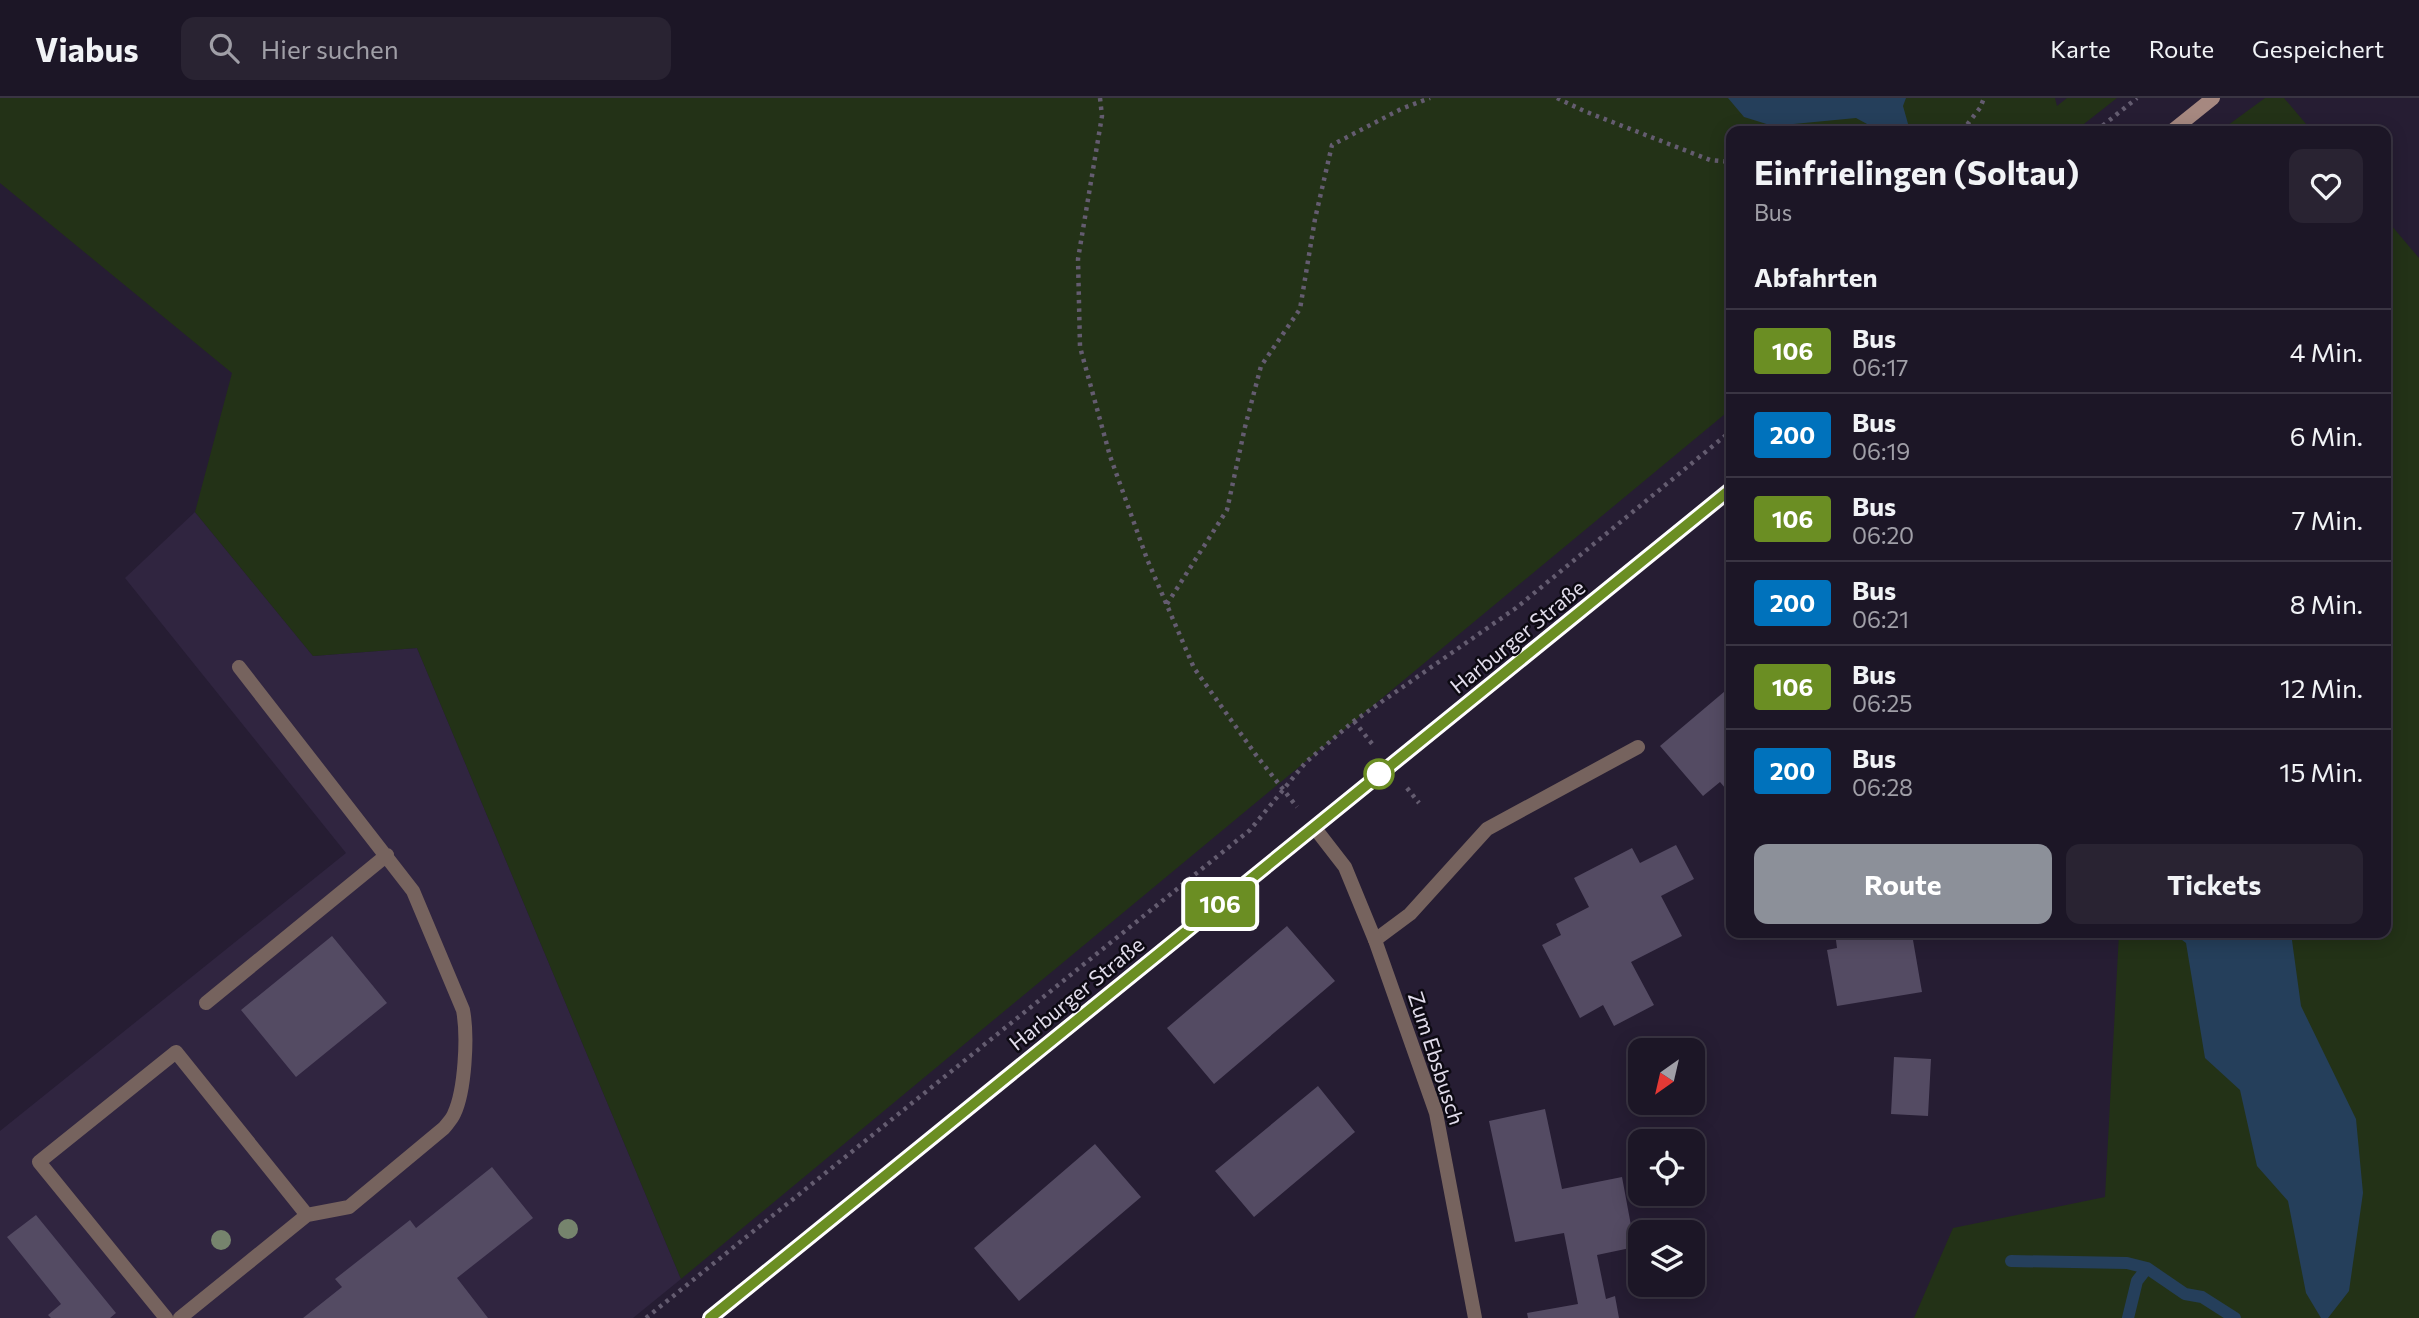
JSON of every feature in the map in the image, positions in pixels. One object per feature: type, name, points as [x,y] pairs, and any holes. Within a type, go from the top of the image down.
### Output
[{"type":"main road","points":[[2178,126],[2213,98]]},
{"type":"main road","name":"Harburger Straße","points":[[710,1318],[1726,493]]},
{"type":"street","points":[[180,1318],[307,1215],[349,1207],[444,1128],[454,1115],[458,1100],[467,1031],[463,1010],[413,891],[239,667]]},
{"type":"street","points":[[1376,940],[1410,914],[1487,828],[1638,747]]},
{"type":"street","name":"Zum Ebsbusch","points":[[1314,827],[1345,867],[1376,940],[1436,1112],[1475,1318]]},
{"type":"street","points":[[206,1003],[387,855]]},
{"type":"street","points":[[166,1318],[39,1163],[176,1052],[307,1215]]},
{"type":"path","points":[[1100,98],[1102,116],[1078,259],[1080,347],[1110,456],[1147,559],[1194,668],[1283,790]]},
{"type":"path","points":[[1167,604],[1227,510],[1261,366],[1300,309],[1315,219],[1332,145],[1401,109],[1430,98]]},
{"type":"path","points":[[1557,98],[1710,160],[1726,162]]},
{"type":"path","points":[[1966,126],[1984,98]]},
{"type":"path","points":[[2102,126],[2137,98]]},
{"type":"path","points":[[646,1318],[1250,830],[1306,762],[1354,721],[1516,608],[1726,435]]},
{"type":"shaded area","points":[[195,512],[313,656],[417,648],[681,1279],[633,1318],[0,1318],[0,1131],[346,853],[125,578]]},
{"type":"green space","points":[[0,98],[2055,98],[2057,106],[2067,98],[2117,98],[2081,126],[1726,126],[1726,413],[681,1279],[417,648],[313,656],[195,512],[232,373],[0,183]]},
{"type":"green space","points":[[2265,98],[2284,98],[2308,126],[2227,126]]},
{"type":"green space","points":[[2391,225],[2419,258],[2419,1318],[1914,1318],[1953,1228],[2105,1197],[2119,938],[2391,938]]},
{"type":"water","points":[[1728,98],[1906,98],[1903,106],[1909,126],[1871,126],[1856,118],[1773,126],[1744,117]]},
{"type":"water","points":[[2180,938],[2292,938],[2301,1006],[2356,1119],[2363,1193],[2349,1291],[2328,1318],[2321,1318],[2306,1293],[2288,1201],[2257,1166],[2240,1090],[2205,1058],[2186,943]]},
{"type":"building","points":[[1726,690],[1726,789],[1720,782],[1703,796],[1660,746]]},
{"type":"building","points":[[1676,845],[1694,879],[1661,896],[1682,936],[1631,962],[1654,1005],[1614,1026],[1603,1005],[1580,1018],[1542,945],[1561,935],[1556,924],[1589,907],[1574,878],[1632,848],[1640,863]]},
{"type":"building","points":[[1287,926],[1335,981],[1214,1084],[1167,1028]]},
{"type":"building","points":[[332,936],[387,1003],[296,1077],[241,1010]]},
{"type":"building","points":[[1836,938],[1925,938],[1913,940],[1922,992],[1837,1006],[1827,950],[1837,948]]},
{"type":"building","points":[[1894,1057],[1931,1059],[1928,1116],[1891,1114]]},
{"type":"building","points":[[1318,1086],[1355,1132],[1254,1217],[1215,1171]]},
{"type":"building","points":[[1545,1109],[1562,1189],[1622,1177],[1630,1220],[1628,1248],[1597,1255],[1606,1299],[1615,1296],[1619,1318],[1528,1318],[1527,1313],[1578,1304],[1564,1233],[1515,1242],[1489,1121]]},
{"type":"building","points":[[1095,1144],[1141,1197],[1019,1301],[974,1248]]},
{"type":"building","points":[[492,1167],[533,1218],[457,1278],[488,1318],[303,1318],[342,1287],[335,1279],[410,1220],[416,1228]]},
{"type":"building","points":[[36,1215],[116,1313],[110,1318],[51,1318],[48,1315],[61,1304],[7,1237]]},
{"type":"waterway","points":[[2011,1261],[2127,1263],[2147,1268],[2185,1294],[2202,1297],[2235,1318]]},
{"type":"waterway","points":[[2128,1318],[2137,1281],[2147,1268]]},
{"type":"bus line","name":"106","points":[[710,1318],[1726,493]]}]
